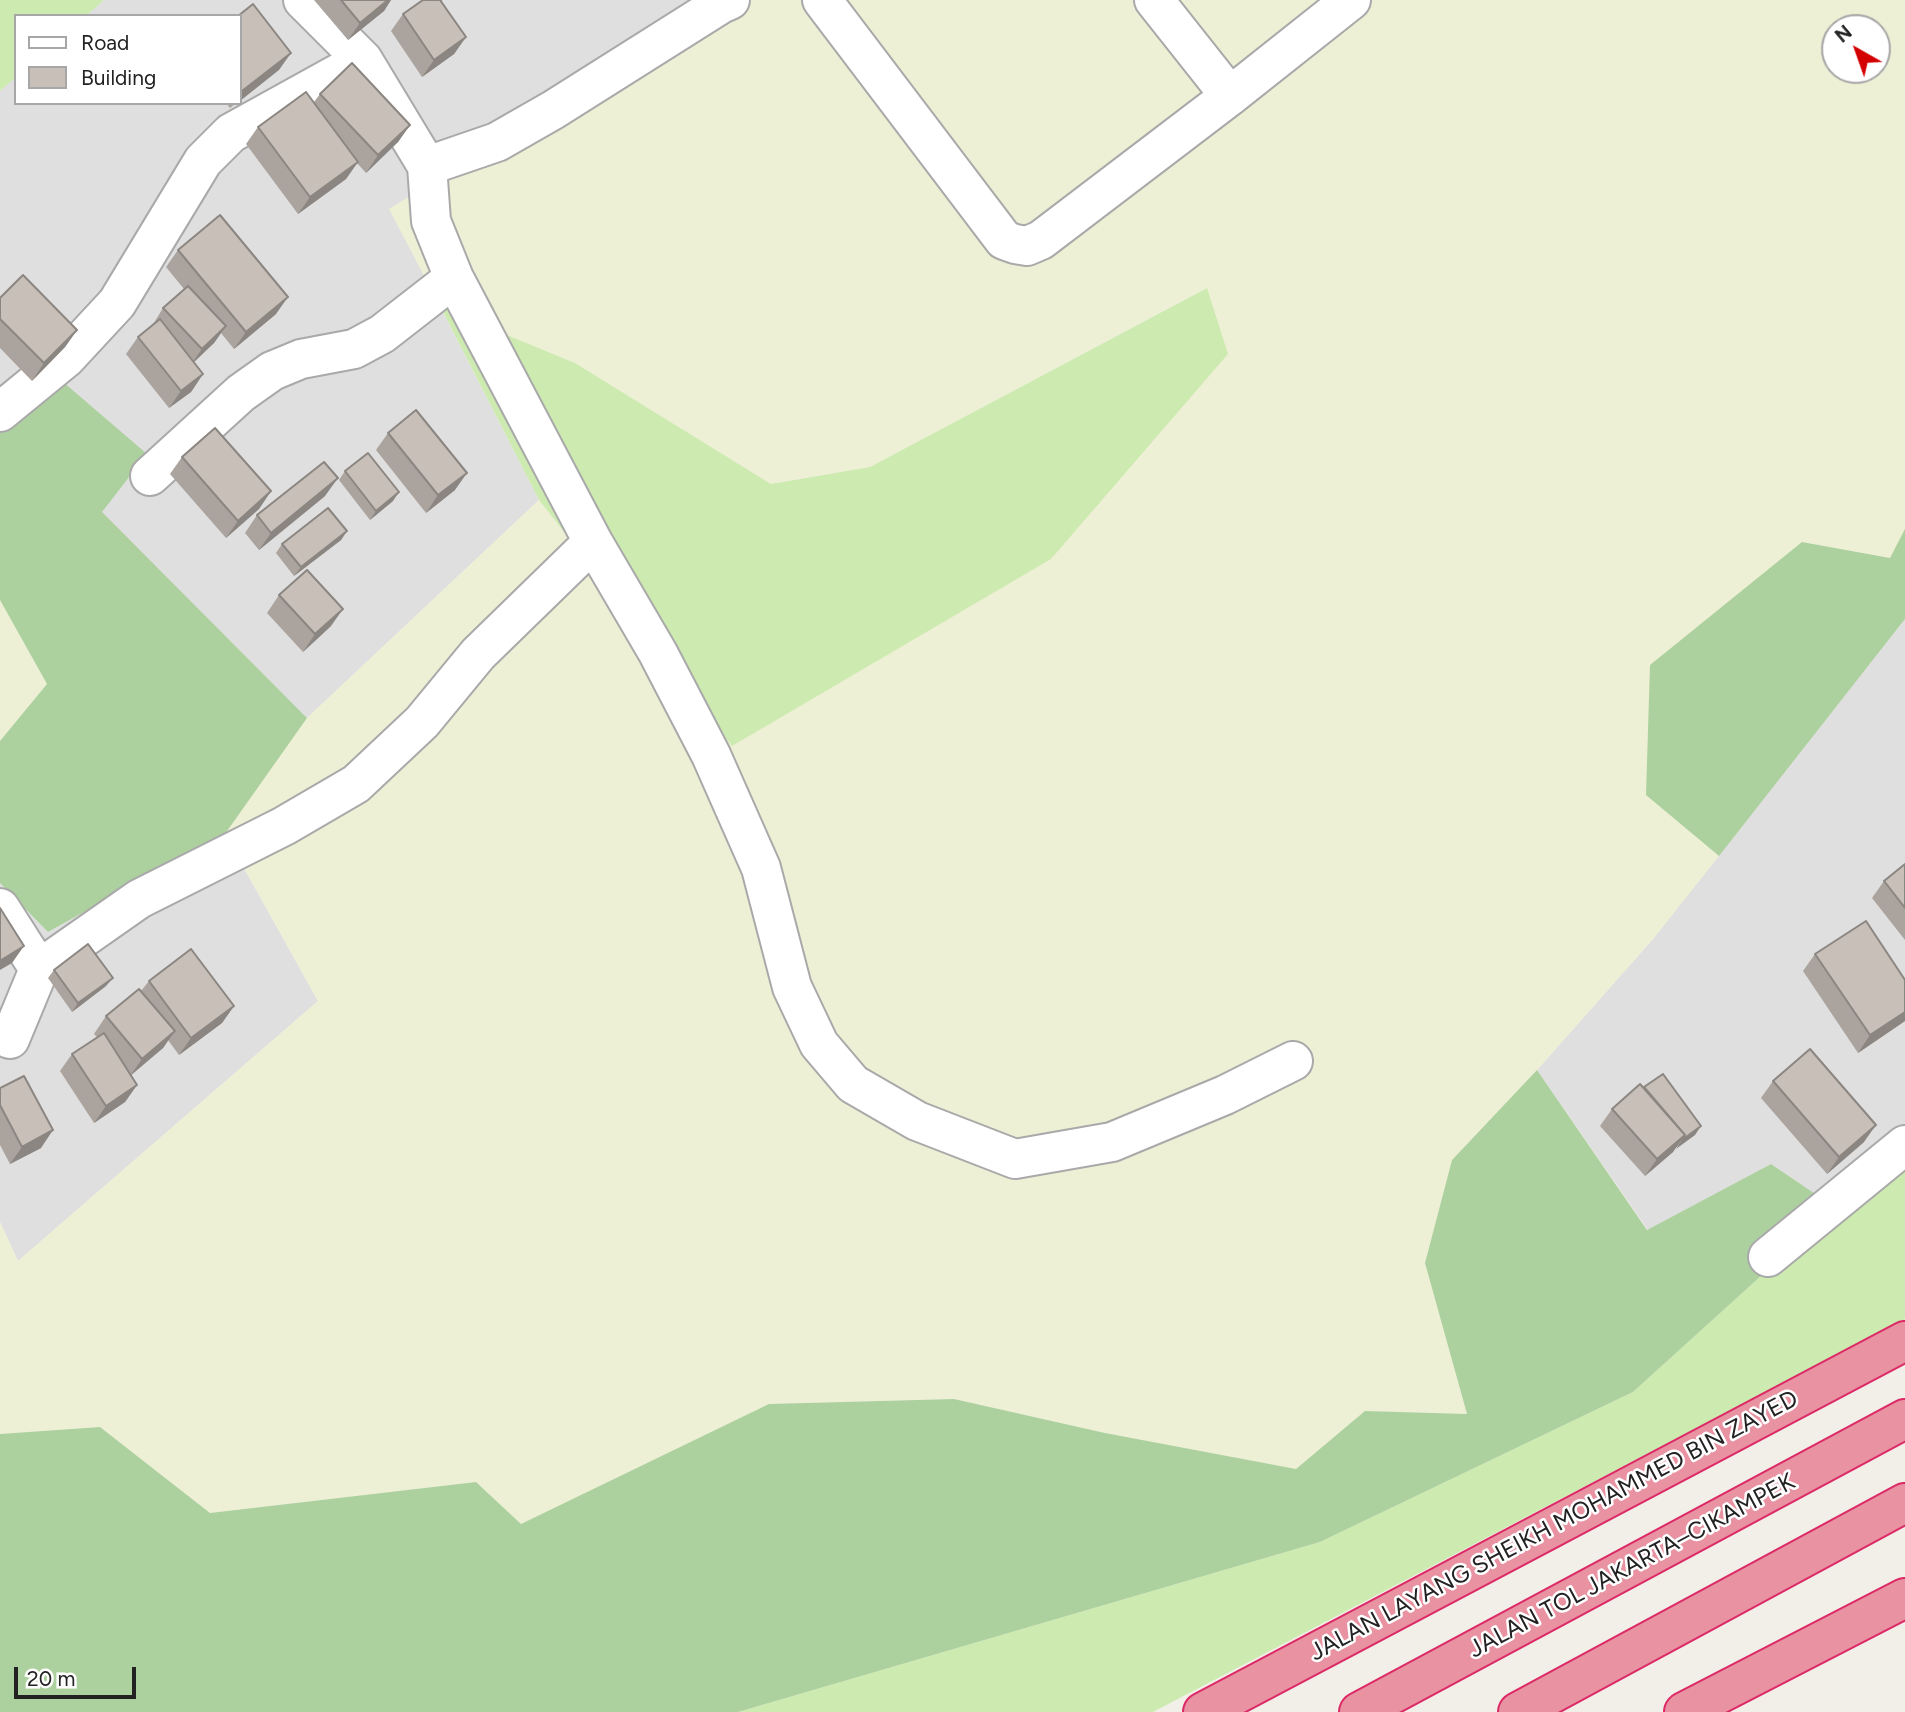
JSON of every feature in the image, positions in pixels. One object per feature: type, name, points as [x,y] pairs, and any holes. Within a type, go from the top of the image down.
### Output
[{"type":"highway","name":"JALAN LAYANG SHEIKH MOHAMMED BIN ZAYED","points":[[1203,1712],[1905,1341]]},
{"type":"highway","name":"JALAN TOL JAKARTA–CIKAMPEK","points":[[1359,1712],[1905,1419]]},
{"type":"highway","points":[[1518,1712],[1905,1503]]},
{"type":"highway","points":[[1684,1712],[1905,1598]]},
{"type":"street","points":[[303,0],[363,60],[427,166],[431,221],[454,278],[593,542],[658,653],[711,755],[761,868],[792,987],[819,1044],[853,1084],[917,1121],[1015,1159],[1112,1142],[1225,1095],[1293,1061]]},
{"type":"street","points":[[822,0],[1004,240],[1027,246],[1041,240],[1351,0]]},
{"type":"street","points":[[1154,0],[1230,96]]},
{"type":"street","points":[[427,166],[497,142],[723,1]]},
{"type":"street","points":[[0,412],[66,358],[117,303],[203,161],[232,133],[363,60]]},
{"type":"street","points":[[150,476],[241,393],[272,371],[301,359],[354,349],[382,334],[454,278]]},
{"type":"street","points":[[9,1039],[39,968],[139,899],[285,826],[356,784],[422,722],[478,654],[593,542]]},
{"type":"street","points":[[0,908],[39,968]]},
{"type":"street","points":[[1768,1257],[1905,1145]]},
{"type":"shaded area","points":[[104,0],[726,0],[390,209],[539,500],[307,718],[101,512],[147,455],[0,409],[0,91],[14,79],[14,105],[242,105],[242,14],[88,14]]},
{"type":"shaded area","points":[[1905,619],[1905,1167],[1836,1208],[1771,1164],[1648,1230],[1537,1070],[1653,939]]},
{"type":"shaded area","points":[[225,834],[318,1001],[18,1261],[0,1222],[0,883],[48,932]]},
{"type":"green space","points":[[0,0],[104,0],[88,14],[14,14],[14,79],[0,91]]},
{"type":"green space","points":[[726,0],[1905,0],[1905,529],[1891,558],[1802,542],[1647,795],[1719,856],[1653,939],[1537,1070],[1452,1160],[1425,1263],[1467,1414],[1365,1411],[1296,1469],[1105,1433],[954,1399],[770,1404],[521,1524],[476,1482],[210,1513],[100,1427],[0,1434],[0,1222],[18,1261],[318,1001],[225,834],[307,718],[539,500],[732,746],[1206,288],[870,467],[771,484],[575,363],[441,308],[389,209]]},
{"type":"green space","points":[[1207,288],[1228,354],[1051,559],[732,746],[539,500],[441,308],[575,363],[771,484],[870,467]]},
{"type":"green space","points":[[48,369],[147,454],[102,512],[307,718],[225,834],[48,932],[0,883],[0,741],[47,684],[0,600],[0,409]]},
{"type":"green space","points":[[1905,529],[1905,619],[1719,856],[1646,795],[1650,665],[1802,542],[1890,558]]},
{"type":"green space","points":[[0,600],[47,684],[0,741]]},
{"type":"green space","points":[[1537,1070],[1647,1230],[1771,1164],[1836,1208],[1633,1392],[1320,1542],[738,1712],[0,1712],[0,1434],[100,1427],[210,1513],[476,1482],[521,1524],[769,1404],[954,1399],[1105,1433],[1296,1469],[1365,1411],[1467,1414],[1425,1263],[1452,1160]]},
{"type":"green space","points":[[1905,1167],[1905,1319],[1153,1712],[738,1712],[1320,1542],[1633,1392],[1836,1208]]},
{"type":"building","points":[[341,0],[388,0],[360,23]]},
{"type":"building","points":[[423,0],[440,0],[466,37],[434,60],[403,14]]},
{"type":"building","points":[[253,4],[291,53],[242,91],[242,14]]},
{"type":"building","points":[[352,63],[410,125],[378,155],[320,94]]},
{"type":"building","points":[[306,92],[358,162],[310,197],[258,127]]},
{"type":"building","points":[[220,215],[288,297],[246,332],[178,250]]},
{"type":"building","points":[[23,275],[77,330],[44,363],[0,319],[0,298]]},
{"type":"building","points":[[188,286],[226,326],[202,349],[163,308]]},
{"type":"building","points":[[160,319],[203,374],[181,391],[138,337]]},
{"type":"building","points":[[416,410],[467,473],[438,495],[388,433]]},
{"type":"building","points":[[215,428],[271,491],[238,521],[182,457]]},
{"type":"building","points":[[368,453],[399,492],[376,511],[345,471]]},
{"type":"building","points":[[324,462],[338,478],[271,533],[257,515]]},
{"type":"building","points":[[328,508],[347,531],[301,567],[282,544]]},
{"type":"building","points":[[307,570],[343,609],[315,634],[279,595]]},
{"type":"building","points":[[1905,864],[1905,908],[1884,881]]},
{"type":"building","points":[[0,908],[24,946],[0,961]]},
{"type":"building","points":[[1866,921],[1905,980],[1905,1012],[1870,1035],[1815,954]]},
{"type":"building","points":[[88,944],[113,978],[78,1003],[54,970]]},
{"type":"building","points":[[191,949],[234,1006],[191,1038],[149,981]]},
{"type":"building","points":[[139,989],[175,1031],[142,1059],[106,1016]]},
{"type":"building","points":[[104,1033],[137,1085],[106,1106],[72,1054]]},
{"type":"building","points":[[1810,1049],[1876,1125],[1839,1157],[1773,1081]]},
{"type":"building","points":[[1663,1074],[1701,1126],[1682,1140],[1685,1135],[1644,1087]]},
{"type":"building","points":[[24,1076],[53,1130],[22,1147],[0,1105],[0,1088]]},
{"type":"building","points":[[1640,1084],[1685,1135],[1657,1159],[1612,1109]]}]
